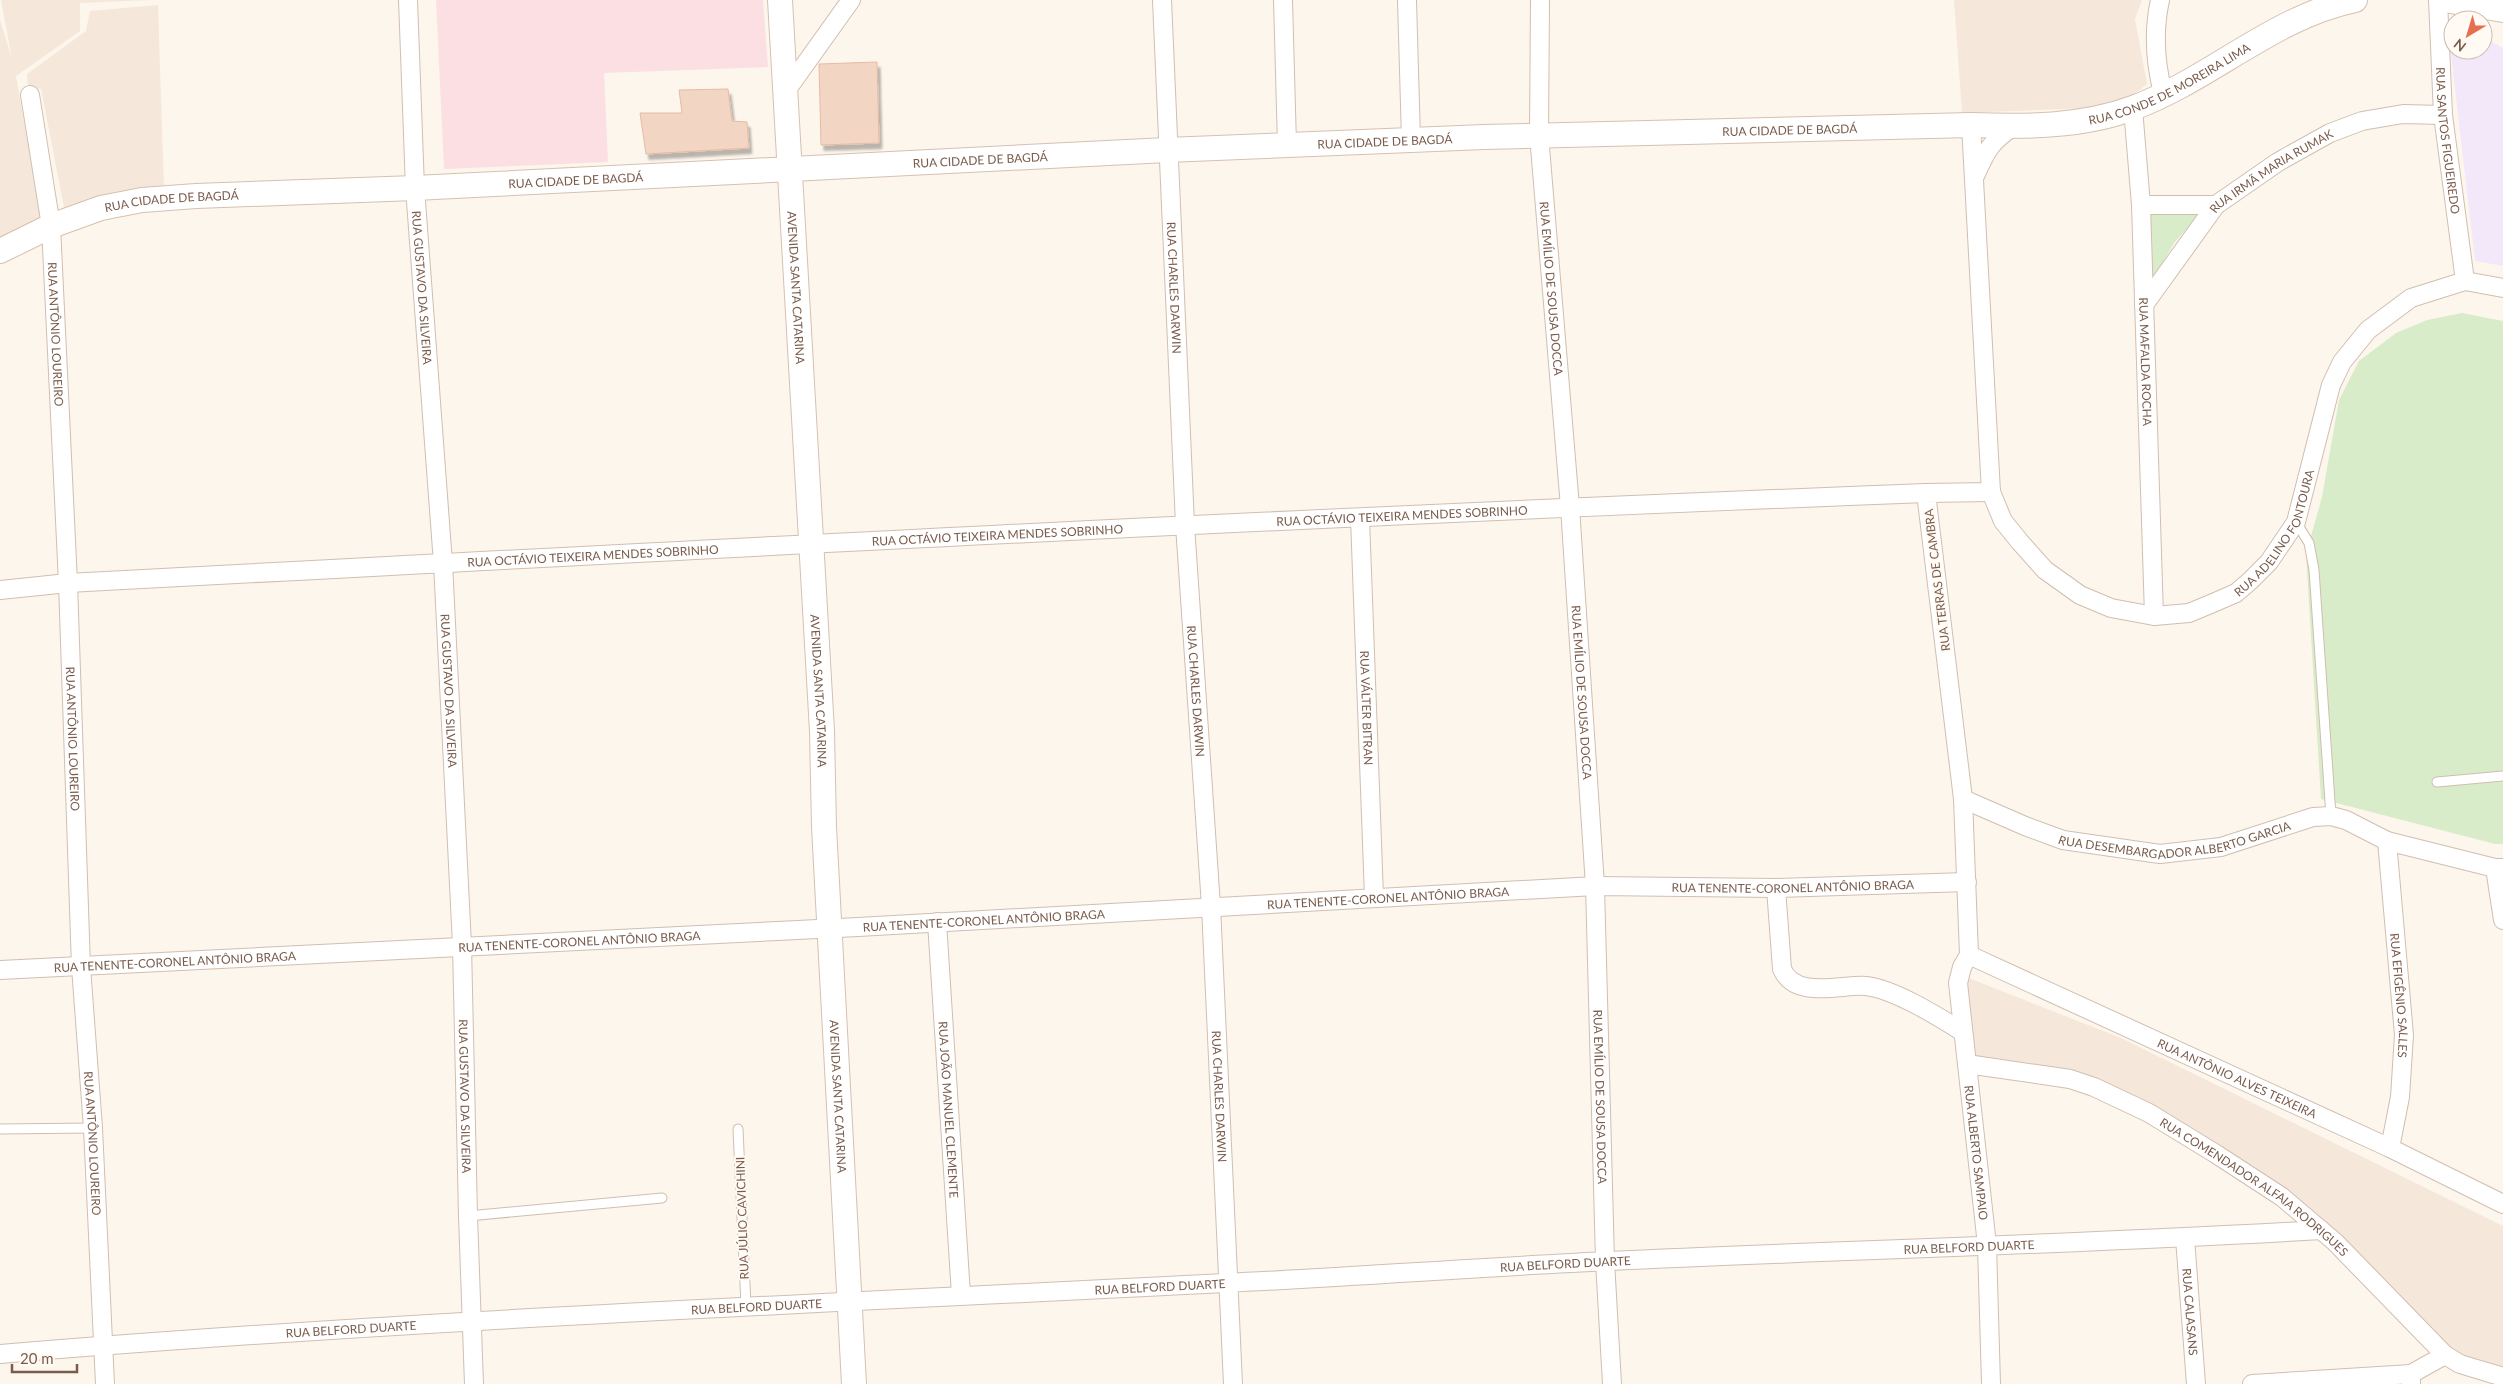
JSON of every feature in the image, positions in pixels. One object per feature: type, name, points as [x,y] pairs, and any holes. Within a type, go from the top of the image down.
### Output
[{"type":"main road","name":"AVENIDA SANTA CATARINA","points":[[780,0],[822,731],[830,928],[854,1384]]},
{"type":"main road","name":"RUA CONDE DE MOREIRA LIMA","points":[[1971,125],[2014,126],[2066,123],[2100,117],[2133,108],[2164,93],[2305,15],[2334,4],[2355,0]]},
{"type":"main road","points":[[2445,0],[2503,10]]},
{"type":"main road","name":"RUA CIDADE DE BAGDÁ","points":[[0,251],[51,226],[101,208],[142,200],[1287,145],[1538,135],[1971,125]]},
{"type":"street","name":"RUA GUSTAVO DA SILVEIRA","points":[[408,0],[415,188],[444,563],[462,945],[474,1384]]},
{"type":"street","points":[[786,91],[851,0]]},
{"type":"street","name":"RUA CHARLES DARWIN","points":[[1162,0],[1185,524],[1211,906],[1233,1384]]},
{"type":"street","points":[[1283,0],[1287,145]]},
{"type":"street","points":[[1407,0],[1411,140]]},
{"type":"street","name":"RUA EMÍLIO DE SOUSA DOCCA","points":[[1540,0],[1538,135],[1570,507],[1595,886],[1605,1261],[1612,1384]]},
{"type":"street","points":[[2160,0],[2155,40],[2157,70],[2164,93]]},
{"type":"street","name":"RUA SANTOS FIGUEIREDO","points":[[2438,0],[2444,115],[2465,281]]},
{"type":"street","name":"RUA ANTÔNIO LOUREIRO","points":[[30,95],[51,226],[68,583],[81,967],[93,1128],[105,1384]]},
{"type":"street","name":"RUA MAFALDA ROCHA","points":[[2133,108],[2141,205],[2154,616]]},
{"type":"street","name":"RUA IRMÃ MARIA RUMAK","points":[[2144,305],[2216,205],[2278,162],[2330,133],[2370,120],[2403,114],[2444,115]]},
{"type":"street","points":[[1971,125],[1991,492]]},
{"type":"street","points":[[1974,179],[1990,145],[1996,138],[2014,126]]},
{"type":"street","points":[[2141,205],[2216,205]]},
{"type":"street","name":"RUA ADELINO FONTOURA","points":[[1991,492],[2003,521],[2045,570],[2091,600],[2111,608],[2154,616],[2189,612],[2236,593],[2269,562],[2296,522],[2331,385],[2342,362],[2368,330],[2411,298],[2465,281],[2503,288]]},
{"type":"street","name":"RUA TERRAS DE CAMBRA","points":[[1969,955],[1963,799],[1926,493],[1991,492]]},
{"type":"street","name":"RUA OCTÁVIO TEIXEIRA MENDES SOBRINHO","points":[[0,590],[68,583],[810,542],[1570,507],[1926,493]]},
{"type":"street","name":"RUA VÁLTER BITRAN","points":[[1360,518],[1374,897]]},
{"type":"street","name":"RUA DESEMBARGADOR ALBERTO GARCIA","points":[[1963,799],[2063,840],[2160,854],[2221,847],[2313,816],[2331,816],[2346,820],[2387,841],[2499,868]]},
{"type":"street","name":"RUA EFIGÊNIO SALLES","points":[[2387,841],[2404,1035],[2400,1097],[2390,1148]]},
{"type":"street","points":[[2499,868],[2503,920]]},
{"type":"street","name":"RUA TENENTE-CORONEL ANTÔNIO BRAGA","points":[[0,970],[462,945],[830,928],[1595,886],[1776,888],[1967,882]]},
{"type":"street","points":[[1776,888],[1782,969],[1788,979],[1799,985],[1816,988],[1873,988],[1894,995],[1963,1032]]},
{"type":"street","name":"RUA JOÃO MANUEL CLEMENTE","points":[[938,922],[961,1295]]},
{"type":"street","name":"RUA ANTÔNIO ALVES TEIXEIRA","points":[[1969,955],[2390,1148],[2503,1204]]},
{"type":"street","name":"RUA ALBERTO SAMPAIO","points":[[1969,955],[1962,968],[1958,983],[1987,1245],[1991,1384]]},
{"type":"street","name":"RUA COMENDADOR ALFAIA RODRIGUES","points":[[1967,1064],[2070,1079],[2122,1099],[2207,1148],[2282,1197],[2321,1230],[2351,1257],[2445,1355],[2460,1364],[2503,1377]]},
{"type":"street","name":"RUA BELFORD DUARTE","points":[[0,1354],[103,1345],[471,1321],[850,1300],[1227,1283],[1605,1261],[2185,1238],[2321,1230]]},
{"type":"street","name":"RUA CALASANS","points":[[2185,1238],[2196,1384]]},
{"type":"street","points":[[2252,1384],[2411,1379],[2445,1355]]},
{"type":"lane","points":[[2296,522],[2309,543],[2314,570],[2331,816]]},
{"type":"lane","points":[[2437,782],[2503,776]]},
{"type":"lane","points":[[0,1130],[93,1128]]},
{"type":"lane","name":"RUA JÚLIO CAVICHINI","points":[[738,1129],[746,1306]]},
{"type":"lane","points":[[468,1216],[662,1198]]},
{"type":"shaded area","points":[[1,0],[151,0],[80,3],[80,31],[16,76],[42,224],[0,243],[0,20],[12,59]]},
{"type":"shaded area","points":[[436,0],[763,0],[768,67],[604,73],[608,162],[444,169]]},
{"type":"shaded area","points":[[1954,0],[2142,0],[2135,19],[2147,84],[2118,107],[1962,113]]},
{"type":"shaded area","points":[[158,5],[164,189],[65,212],[41,89],[28,86],[27,74],[86,31],[90,11]]},
{"type":"shaded area","points":[[2493,42],[2503,48],[2503,266],[2475,261],[2452,60],[2493,60]]},
{"type":"shaded area","points":[[1966,977],[2121,1038],[2503,1226],[2503,1373],[2458,1360],[2311,1218],[2208,1138],[2081,1075],[1988,1062],[1971,1053]]},
{"type":"green space","points":[[2205,208],[2174,243],[2150,285],[2145,213]]},
{"type":"green space","points":[[2462,313],[2503,321],[2503,844],[2495,844],[2321,799],[2306,554],[2322,497],[2339,400],[2359,361],[2396,333],[2427,320]]},
{"type":"building","points":[[877,62],[879,143],[821,145],[819,64]]},
{"type":"building","points":[[728,89],[732,121],[747,122],[749,148],[646,154],[640,113],[682,113],[679,90]]}]
